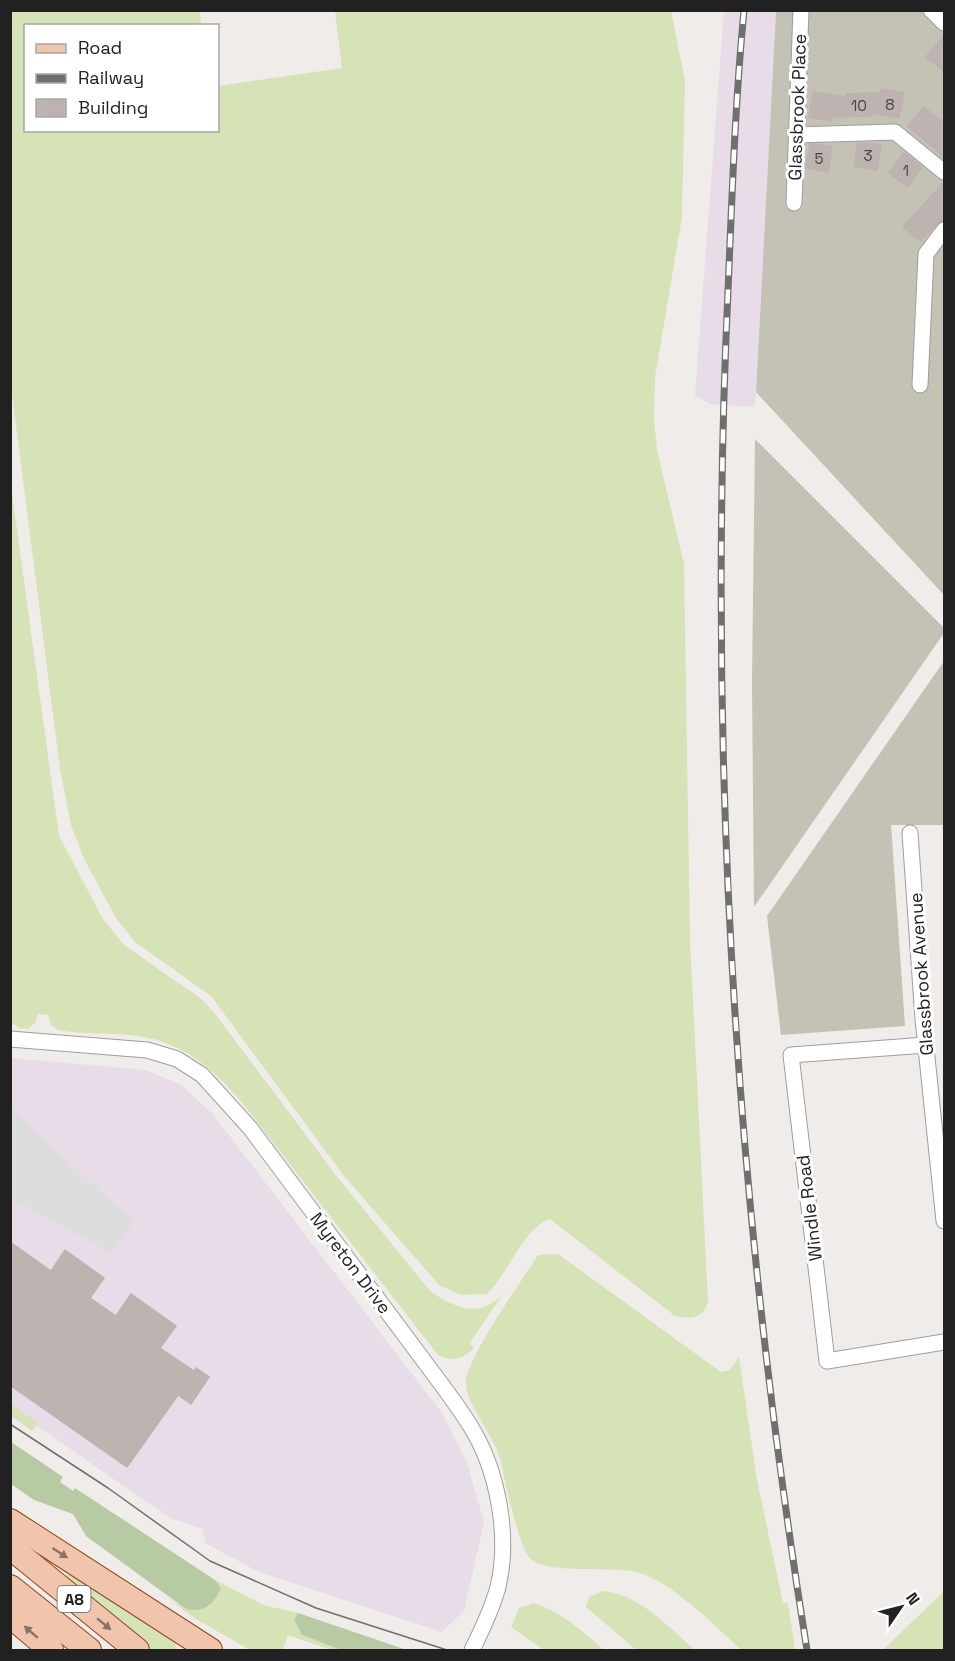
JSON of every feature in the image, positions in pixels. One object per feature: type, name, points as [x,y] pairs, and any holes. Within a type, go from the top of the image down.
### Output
[{"type":"main road","points":[[10,1521],[210,1650]]},
{"type":"main road","name":"A8","points":[[10,1547],[137,1650]]},
{"type":"main road","name":"A8","points":[[10,1587],[89,1650]]},
{"type":"main road","points":[[10,1615],[51,1650]]},
{"type":"street","name":"Glassbrook Place","points":[[794,203],[801,10]]},
{"type":"street","points":[[931,10],[945,23]]},
{"type":"street","points":[[796,135],[895,132],[945,172]]},
{"type":"street","points":[[920,385],[926,254],[945,230]]},
{"type":"street","name":"Glassbrook Avenue","points":[[910,833],[926,1045],[945,1221]]},
{"type":"street","name":"Myreton Drive","points":[[10,1039],[147,1050],[177,1059],[202,1075],[227,1100],[472,1428],[495,1489],[502,1524],[501,1571],[487,1620],[472,1650]]},
{"type":"street","name":"Windle Road","points":[[926,1045],[791,1055],[827,1361],[945,1342]]},
{"type":"shaded area","points":[[724,11],[776,11],[755,407],[709,404],[695,395]]},
{"type":"shaded area","points":[[776,11],[944,11],[944,595],[756,392]]},
{"type":"shaded area","points":[[755,439],[944,628],[944,633],[754,907],[752,680]]},
{"type":"shaded area","points":[[944,661],[944,825],[891,825],[905,1026],[781,1035],[767,916]]},
{"type":"shaded area","points":[[10,1058],[146,1070],[181,1085],[212,1113],[442,1413],[467,1463],[484,1522],[464,1611],[442,1632],[259,1572],[205,1543],[203,1529],[170,1518],[11,1408]]},
{"type":"shaded area","points":[[10,1108],[134,1222],[111,1253],[11,1198]]},
{"type":"green space","points":[[10,11],[200,11],[201,24],[24,24],[24,132],[219,132],[219,86],[342,68],[335,11],[671,11],[685,81],[682,217],[655,377],[654,420],[657,450],[684,564],[690,940],[708,1302],[699,1315],[675,1316],[550,1219],[532,1231],[487,1294],[460,1295],[439,1285],[344,1176],[211,996],[135,942],[116,918],[84,859],[71,825],[60,769],[11,386]]},
{"type":"green space","points":[[10,479],[59,836],[103,919],[124,945],[200,998],[213,1011],[338,1178],[431,1292],[449,1303],[476,1309],[494,1302],[503,1294],[470,1343],[474,1348],[465,1355],[457,1359],[448,1359],[438,1355],[240,1100],[207,1067],[182,1050],[153,1039],[58,1030],[51,1025],[48,1015],[38,1014],[35,1023],[28,1029],[11,1028],[19,1028],[10,1021]]},
{"type":"green space","points":[[558,1254],[721,1372],[730,1370],[739,1357],[757,1480],[783,1603],[788,1603],[795,1650],[741,1650],[692,1605],[649,1576],[625,1570],[567,1569],[542,1565],[527,1555],[517,1529],[499,1455],[469,1398],[466,1381],[469,1369],[486,1336],[538,1255]]},
{"type":"green space","points":[[11,1404],[38,1423],[32,1431],[11,1416]]},
{"type":"green space","points":[[11,1442],[63,1477],[60,1482],[73,1491],[75,1488],[215,1580],[221,1588],[212,1603],[198,1610],[186,1609],[86,1536],[73,1514],[34,1500],[11,1484]]},
{"type":"green space","points":[[69,1573],[175,1643],[177,1650],[152,1650],[64,1577]]},
{"type":"green space","points":[[215,1580],[263,1605],[298,1613],[294,1621],[302,1635],[341,1650],[331,1650],[288,1635],[283,1649],[285,1650],[250,1650],[196,1619],[166,1597],[186,1609],[221,1588]]},
{"type":"green space","points":[[603,1591],[617,1594],[642,1605],[695,1650],[636,1650],[586,1607],[589,1597]]},
{"type":"green space","points":[[944,1591],[944,1650],[883,1650]]},
{"type":"green space","points":[[533,1603],[562,1617],[604,1650],[544,1650],[511,1627],[519,1608]]},
{"type":"green space","points":[[298,1613],[407,1650],[341,1650],[302,1635],[294,1620]]},
{"type":"building","points":[[945,34],[945,72],[926,57]]},
{"type":"building","points":[[881,89],[904,93],[899,118],[871,113],[871,116],[832,117],[831,121],[809,117],[813,92],[846,97],[846,94],[881,93]]},
{"type":"building","points":[[924,107],[945,124],[945,158],[908,126]]},
{"type":"building","points":[[858,143],[881,145],[877,170],[854,166]]},
{"type":"building","points":[[810,144],[832,147],[828,172],[806,168]]},
{"type":"building","points":[[904,153],[922,167],[908,187],[889,173]]},
{"type":"building","points":[[945,181],[945,220],[937,224],[920,241],[903,227]]},
{"type":"building","points":[[10,1242],[51,1271],[65,1250],[104,1278],[90,1298],[116,1316],[131,1294],[176,1326],[160,1348],[194,1371],[196,1368],[209,1377],[191,1404],[178,1395],[127,1467],[10,1385]]},
{"type":"tram line","points":[[10,1424],[108,1488],[210,1561],[316,1608],[447,1650]]},
{"type":"railway","points":[[744,10],[732,186],[722,461],[721,632],[725,802],[733,973],[745,1143],[761,1312],[782,1482],[807,1650]]}]
